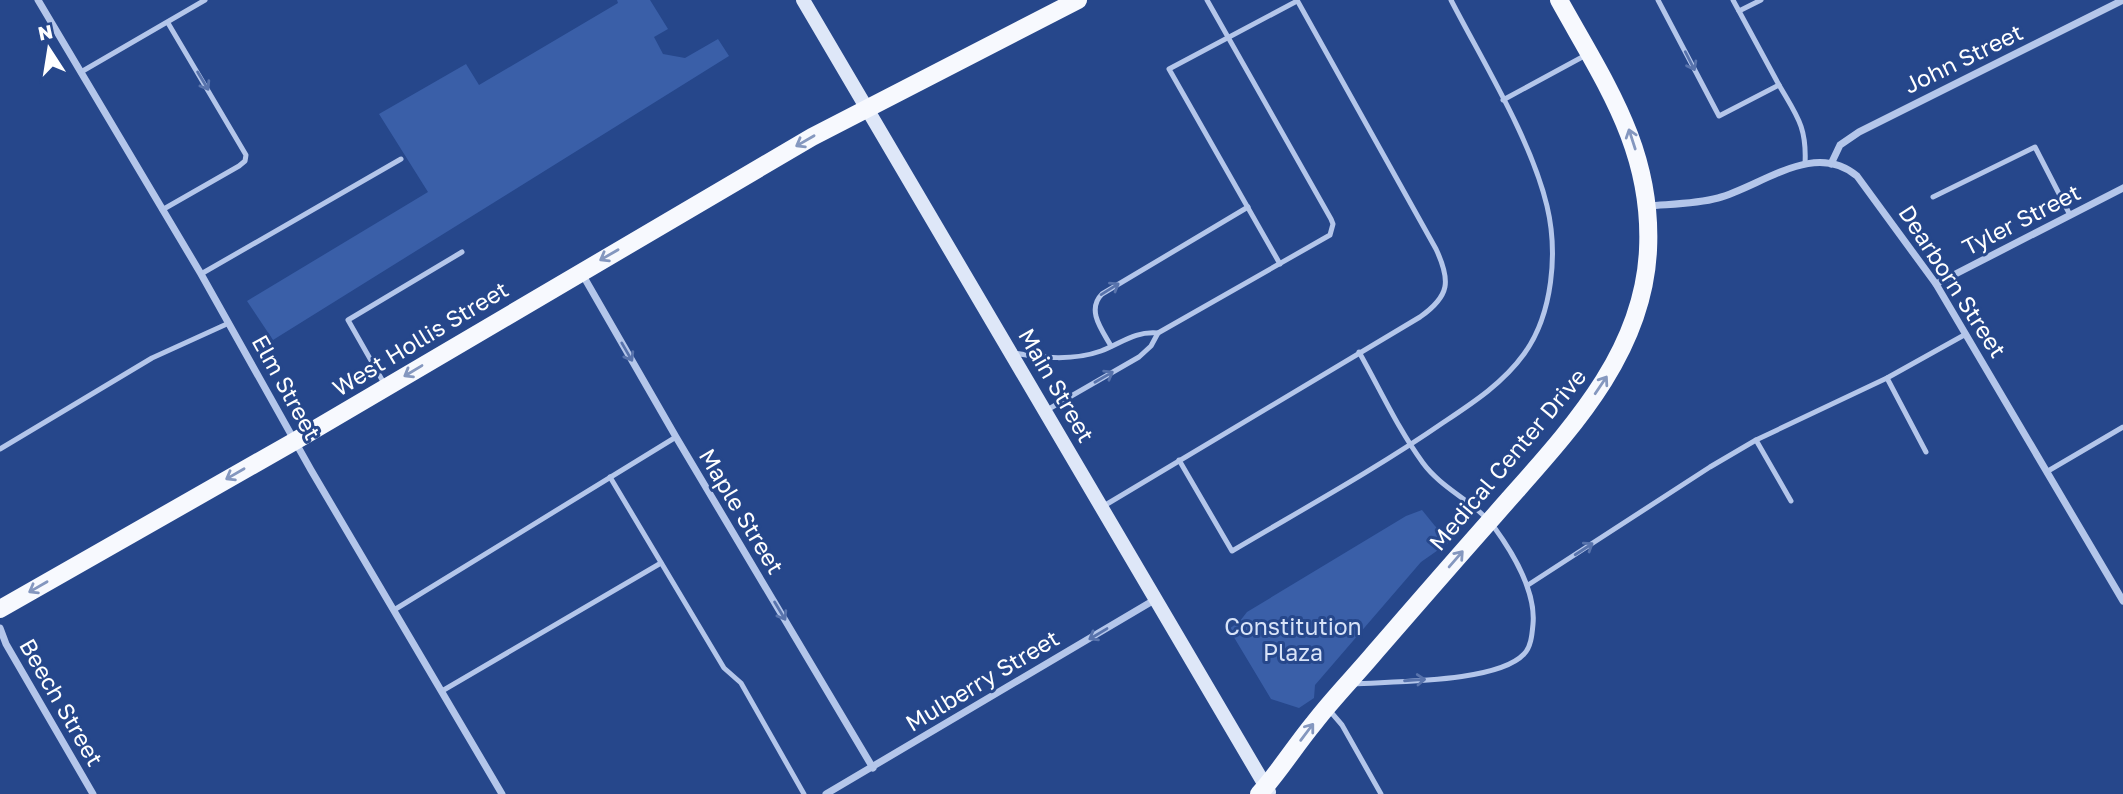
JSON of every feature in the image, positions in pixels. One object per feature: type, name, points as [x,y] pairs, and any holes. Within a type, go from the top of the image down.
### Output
[{"type":"main road","name":"Main Street","points":[[803,0],[1157,599],[1265,791]]},
{"type":"main road","name":"West Hollis Street","points":[[0,609],[295,441],[812,137],[1078,0]]},
{"type":"main road","name":"Medical Center Drive","points":[[1265,791],[1327,708],[1566,432],[1599,389],[1622,351],[1643,292],[1648,250],[1647,206],[1639,162],[1626,123],[1559,0]]},
{"type":"street","name":"Elm Street","points":[[38,0],[201,274],[295,441],[502,794]]},
{"type":"street","name":"John Street","points":[[1831,163],[1840,145],[1867,127],[2123,0]]},
{"type":"street","points":[[1647,206],[1717,198],[1805,164],[1831,163]]},
{"type":"street","name":"Dearborn Street","points":[[1831,163],[1852,171],[1862,181],[1936,284],[2123,601]]},
{"type":"street","name":"Tyler Street","points":[[1936,284],[2123,189]]},
{"type":"street","name":"Maple Street","points":[[581,271],[676,437],[873,768]]},
{"type":"street","name":"Mulberry Street","points":[[825,794],[1157,599]]},
{"type":"street","name":"Beech Street","points":[[0,628],[6,644],[93,794]]},
{"type":"lane","points":[[81,72],[205,0]]},
{"type":"lane","points":[[1011,352],[1043,357],[1073,357],[1088,355],[1136,334],[1158,333],[1330,235],[1333,224],[1207,0]]},
{"type":"lane","points":[[1102,507],[1420,317],[1436,305],[1445,291],[1445,274],[1436,249],[1297,0],[1168,69],[1280,264]]},
{"type":"lane","points":[[1179,460],[1231,551],[1411,445],[1485,394],[1507,374],[1531,343],[1544,311],[1552,253],[1548,208],[1532,159],[1451,0]]},
{"type":"lane","points":[[1658,0],[1719,116],[1779,85]]},
{"type":"lane","points":[[1733,0],[1802,124],[1805,164]]},
{"type":"lane","points":[[1739,11],[1761,0]]},
{"type":"lane","points":[[162,209],[239,166],[245,161],[246,155],[168,23]]},
{"type":"lane","points":[[1503,100],[1588,53]]},
{"type":"lane","points":[[1933,197],[2035,147],[2070,215]]},
{"type":"lane","points":[[201,274],[401,159]]},
{"type":"lane","points":[[1111,346],[1095,317],[1096,303],[1102,293],[1248,207]]},
{"type":"lane","points":[[386,386],[348,320],[462,252]]},
{"type":"lane","points":[[0,449],[152,358],[229,323]]},
{"type":"lane","points":[[1045,411],[1139,357],[1151,346],[1158,333]]},
{"type":"lane","points":[[1528,585],[1756,440],[1887,378],[1966,334]]},
{"type":"lane","points":[[1347,685],[1465,676],[1492,670],[1519,658],[1529,646],[1534,621],[1532,596],[1528,585],[1489,521],[1431,473],[1411,445],[1359,352]]},
{"type":"lane","points":[[1887,378],[1926,452]]},
{"type":"lane","points":[[2048,471],[2123,427]]},
{"type":"lane","points":[[394,610],[676,437]]},
{"type":"lane","points":[[1756,440],[1791,501]]},
{"type":"lane","points":[[610,477],[724,668],[741,683],[804,794]]},
{"type":"lane","points":[[442,691],[662,563]]},
{"type":"lane","points":[[1327,708],[1342,725],[1381,794]]},
{"type":"green space","points":[[617,0],[650,0],[668,29],[654,37],[663,54],[685,58],[718,39],[729,56],[273,340],[247,301],[428,192],[379,114],[466,64],[479,85],[618,3]]},
{"type":"green space","name":"Constitution Plaza","points":[[1422,510],[1451,541],[1421,562],[1315,685],[1314,698],[1299,708],[1271,699],[1229,629],[1247,612],[1406,516]]}]
